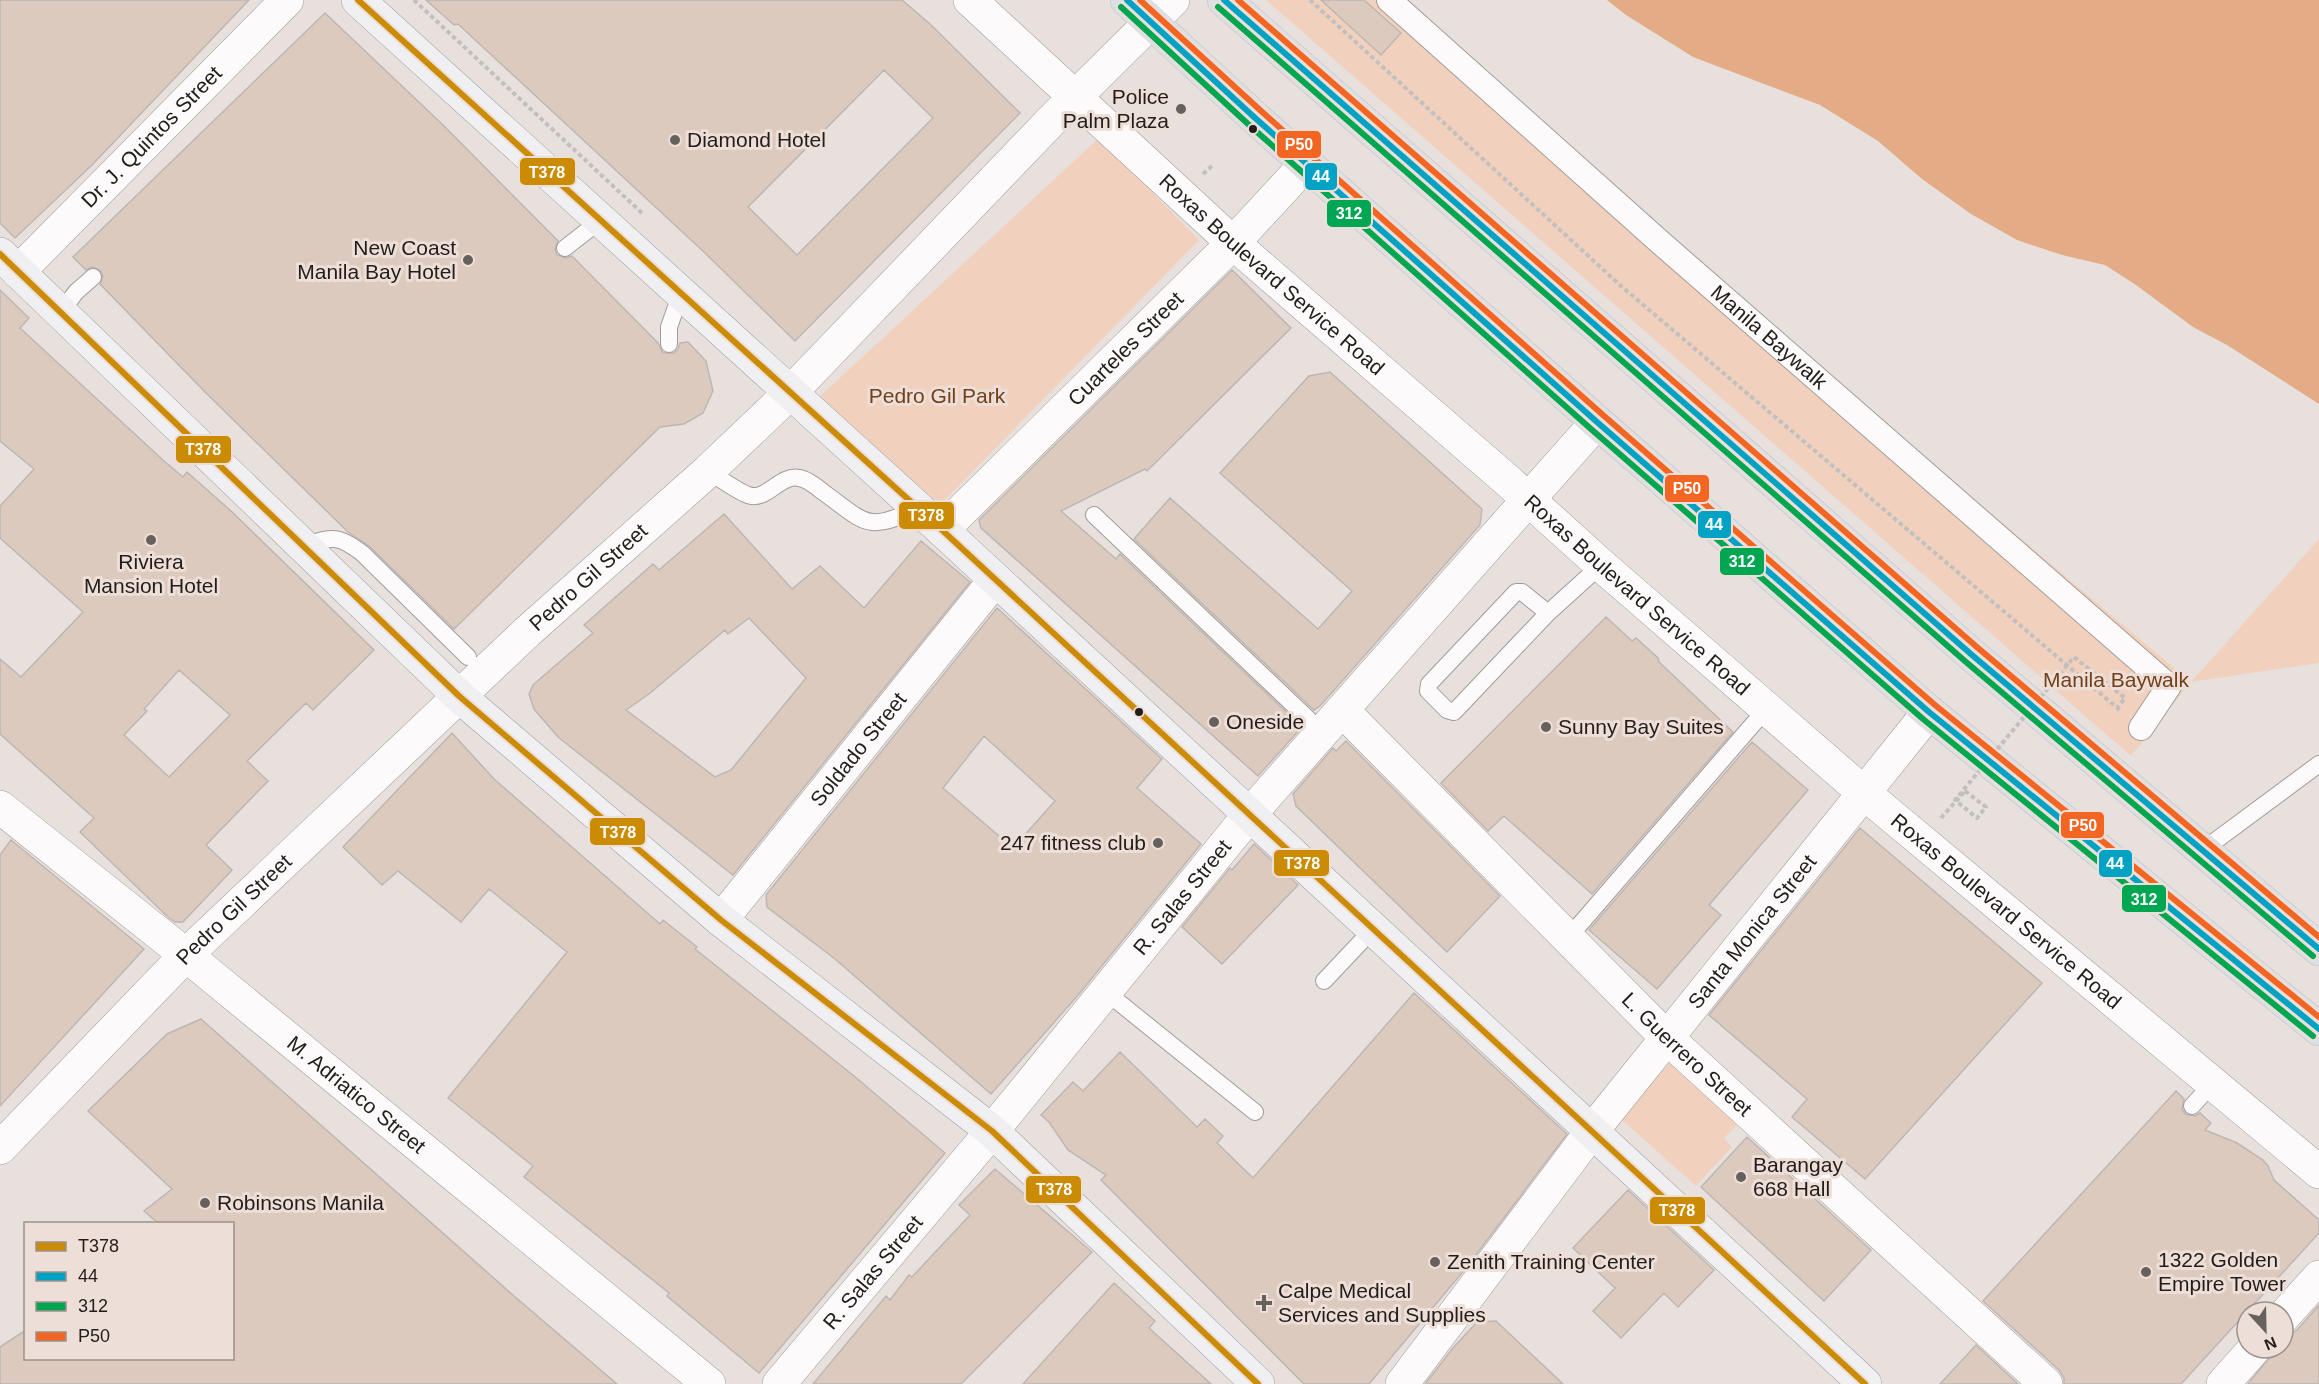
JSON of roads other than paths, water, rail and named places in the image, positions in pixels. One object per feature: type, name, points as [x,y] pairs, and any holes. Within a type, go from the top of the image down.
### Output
[{"type":"highway","points":[[1126,0],[1162,11],[1306,164],[1597,422],[1929,712],[2319,1029]]},
{"type":"highway","points":[[1224,0],[1972,655],[2319,949]]},
{"type":"main road","points":[[358,0],[942,530],[1865,1384]]},
{"type":"main road","points":[[9,263],[459,696],[721,920],[992,1131],[1258,1384]]},
{"type":"street","name":"Dr. J. Quintos Street","points":[[9,263],[287,0]]},
{"type":"street","name":"Roxas Boulevard Service Road","points":[[970,0],[1233,243],[1864,793],[2202,1095],[2319,1172]]},
{"type":"street","name":"Manila Baywalk","points":[[1389,0],[1661,243],[2169,686],[2142,728]]},
{"type":"street","name":"Pedro Gil Street","points":[[0,1148],[186,955],[527,632],[708,471],[791,392],[1074,98],[1162,11]]},
{"type":"street","name":"Cuarteles Street","points":[[942,530],[1233,243],[1306,164]]},
{"type":"street","name":"R. Salas Street","points":[[779,1384],[992,1131],[1250,814],[1597,422]]},
{"type":"street","name":"Soldado Street","points":[[721,920],[995,580]]},
{"type":"street","name":"Santa Monica Street","points":[[1402,1384],[1592,1131],[1929,712]]},
{"type":"street","name":"L. Guerrero Street","points":[[1333,722],[1568,938],[1666,1037],[2046,1384]]},
{"type":"street","name":"M. Adriatico Street","points":[[0,807],[186,955],[709,1384]]},
{"type":"street","points":[[2295,1304],[2319,1277]]},
{"type":"street","points":[[2223,1384],[2244,1360]]},
{"type":"lane","points":[[565,248],[601,220]]},
{"type":"lane","points":[[60,313],[76,292],[93,277]]},
{"type":"lane","points":[[669,344],[669,327],[681,292]]},
{"type":"lane","points":[[708,471],[748,495],[757,497],[786,480],[799,478],[819,488],[864,521],[882,524],[917,508]]},
{"type":"lane","points":[[1094,515],[1333,722]]},
{"type":"lane","points":[[303,546],[332,537],[349,543],[468,657]]},
{"type":"lane","points":[[1548,613],[1522,592],[1516,592],[1429,684],[1428,691],[1447,710],[1454,712],[1548,613],[1601,565]]},
{"type":"lane","points":[[1568,938],[1767,708]]},
{"type":"lane","points":[[2203,850],[2319,764]]},
{"type":"lane","points":[[1324,981],[1373,928]]},
{"type":"lane","points":[[1106,992],[1255,1112]]},
{"type":"place","name":"Police Palm Plaza","points":[[1181,109]]},
{"type":"place","name":"Diamond Hotel","points":[[675,140]]},
{"type":"place","name":"New Coast Manila Bay Hotel","points":[[468,260]]},
{"type":"place","name":"Riviera Mansion Hotel","points":[[151,540]]},
{"type":"place","name":"Oneside","points":[[1214,722]]},
{"type":"place","name":"Sunny Bay Suites","points":[[1546,727]]},
{"type":"place","name":"247 fitness club","points":[[1158,843]]},
{"type":"place","name":"Barangay 668 Hall","points":[[1741,1177]]},
{"type":"place","name":"Robinsons Manila","points":[[205,1203]]},
{"type":"place","name":"Zenith Training Center","points":[[1435,1262]]},
{"type":"place","name":"1322 Golden Empire Tower","points":[[2146,1272]]},
{"type":"place","name":"Calpe Medical Services and Supplies","points":[[1264,1303]]},
{"type":"park label","name":"Pedro Gil Park","points":[[937,396]]}]
